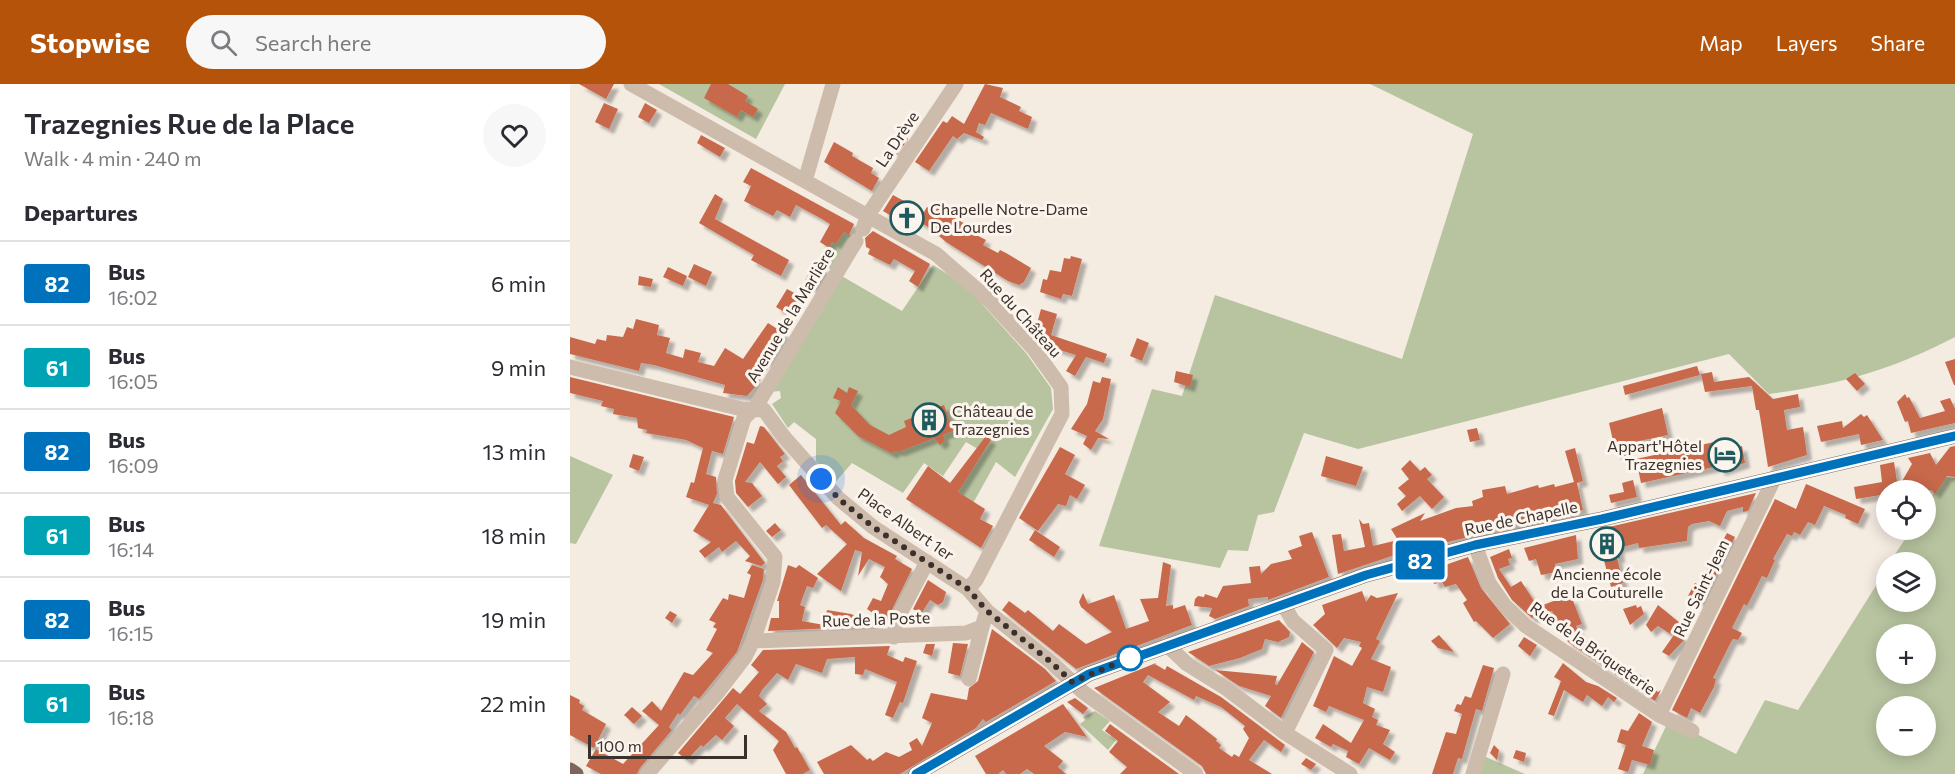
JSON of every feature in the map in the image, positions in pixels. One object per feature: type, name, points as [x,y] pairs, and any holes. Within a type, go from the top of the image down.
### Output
[{"type":"main road","name":"Rue de Chapelle","points":[[920,773],[1072,682],[1167,645],[1366,575],[1475,545],[1602,519],[1955,436]]},
{"type":"main road","points":[[570,770],[576,774]]},
{"type":"street","name":"Rue du Château","points":[[630,84],[643,88],[805,181],[863,228],[936,254],[957,270],[996,307],[1033,348],[1061,387],[1062,414],[1050,443],[1015,502],[976,580],[968,589]]},
{"type":"street","points":[[805,181],[833,84]]},
{"type":"street","name":"La Drève","points":[[863,228],[956,84]]},
{"type":"street","name":"Avenue de la Marlière","points":[[753,641],[773,582],[776,563],[772,552],[727,497],[725,480],[744,418],[755,408],[863,228]]},
{"type":"street","points":[[570,367],[742,409],[755,408]]},
{"type":"street","name":"Place Albert 1er","points":[[755,408],[764,410],[784,438],[838,498],[873,527],[968,589],[987,611],[1051,662],[1072,682],[1196,774]]},
{"type":"street","name":"Rue Saint-Jean","points":[[1659,716],[1775,477]]},
{"type":"street","name":"Rue de la Briqueterie","points":[[1475,545],[1489,583],[1504,606],[1521,621],[1659,716],[1692,731]]},
{"type":"street","points":[[894,637],[896,621],[927,562]]},
{"type":"street","points":[[1283,604],[1293,621],[1326,650],[1285,733]]},
{"type":"street","points":[[969,679],[987,611]]},
{"type":"street","name":"Rue de la Poste","points":[[753,641],[966,633],[982,627]]},
{"type":"street","points":[[647,774],[718,692],[753,641]]},
{"type":"street","points":[[1167,645],[1187,664],[1227,689],[1285,733],[1350,774]]},
{"type":"street","points":[[1473,774],[1503,674]]},
{"type":"green space","points":[[659,84],[785,84],[756,139]]},
{"type":"green space","points":[[1370,84],[1955,84],[1955,337],[1888,367],[1819,386],[1769,394],[1729,354],[1358,449],[1304,433],[1274,512],[1258,515],[1248,551],[1228,550],[1220,568],[1099,546],[1152,389],[1182,396],[1215,295],[1402,359],[1473,134]]},
{"type":"green space","points":[[843,230],[852,236],[832,270],[819,262],[833,238]]},
{"type":"green space","points":[[933,265],[965,285],[1026,353],[1051,388],[1053,409],[1015,477],[996,462],[972,505],[955,493],[983,452],[966,442],[943,476],[924,463],[903,493],[852,463],[833,485],[816,461],[816,439],[794,422],[788,428],[772,404],[781,398],[780,391],[769,392],[840,275],[902,311]]},
{"type":"green space","points":[[570,456],[613,475],[576,544],[570,543]]},
{"type":"green space","points":[[1944,477],[1955,478],[1955,774],[1643,774],[1669,720],[1736,754],[1765,700],[1798,710],[1876,586],[1876,612],[1936,612],[1936,552],[1897,552],[1904,540],[1936,540],[1936,490]]},
{"type":"green space","points":[[1095,711],[1110,721],[1102,730],[1116,740],[1108,750],[1080,724],[1085,720],[1083,717]]},
{"type":"green space","points":[[1479,754],[1525,774],[1473,774]]},
{"type":"building","points":[[579,84],[614,84],[606,99]]},
{"type":"building","points":[[711,84],[728,84],[748,96],[745,101],[758,109],[753,117],[741,110],[737,117],[704,98]]},
{"type":"building","points":[[985,84],[1003,88],[1000,97],[1021,107],[1019,111],[1032,117],[1028,129],[991,113],[985,125],[979,123],[976,132],[984,137],[982,140],[964,133],[957,139],[953,136],[929,171],[915,162],[943,121],[947,123],[952,116],[964,124]]},
{"type":"building","points":[[604,103],[618,109],[609,129],[595,122]]},
{"type":"building","points":[[645,103],[657,110],[649,123],[638,117]]},
{"type":"building","points":[[701,135],[725,148],[720,157],[697,143]]},
{"type":"building","points":[[903,135],[908,139],[897,155],[892,151]]},
{"type":"building","points":[[834,142],[873,168],[871,173],[879,178],[872,191],[824,162]]},
{"type":"building","points":[[751,168],[854,224],[849,235],[844,232],[836,244],[832,242],[829,248],[820,242],[830,224],[822,219],[796,205],[790,217],[777,210],[773,216],[744,201],[751,186],[743,182]]},
{"type":"building","points":[[715,194],[723,199],[715,219],[789,260],[781,276],[751,260],[754,255],[699,223]]},
{"type":"building","points":[[893,195],[924,212],[927,207],[935,212],[937,208],[967,225],[965,229],[986,240],[983,245],[998,253],[1000,250],[1031,268],[1024,282],[1019,285],[1008,281],[946,242],[939,236],[941,234],[912,218],[908,226],[883,211]]},
{"type":"building","points":[[873,231],[930,264],[918,287],[909,281],[915,271],[894,259],[890,265],[868,254],[870,249],[866,247],[865,238]]},
{"type":"building","points":[[1071,256],[1082,259],[1072,296],[1063,294],[1061,299],[1040,292],[1043,279],[1047,280],[1050,270],[1061,272],[1064,258],[1070,259]]},
{"type":"building","points":[[814,263],[826,270],[814,289],[804,283]]},
{"type":"building","points":[[694,264],[712,272],[706,286],[688,277]]},
{"type":"building","points":[[668,267],[687,276],[683,286],[663,277]]},
{"type":"building","points":[[639,276],[653,279],[651,287],[638,285]]},
{"type":"building","points":[[787,289],[800,296],[789,315],[776,307]]},
{"type":"building","points":[[1041,309],[1057,314],[1051,335],[1107,354],[1104,363],[1086,357],[1075,376],[1066,371],[1076,355],[1043,345],[1034,335]]},
{"type":"building","points":[[636,319],[659,325],[657,335],[670,338],[666,353],[683,358],[685,349],[701,353],[698,362],[714,366],[725,348],[743,359],[768,323],[785,334],[767,363],[764,361],[754,377],[758,380],[756,386],[747,396],[723,393],[725,385],[654,365],[641,363],[639,371],[570,354],[570,337],[595,344],[597,339],[606,341],[607,335],[623,337],[627,327],[633,329]]},
{"type":"building","points":[[1137,338],[1149,343],[1142,361],[1130,356]]},
{"type":"building","points":[[1955,359],[1955,385],[1954,385],[1945,362]]},
{"type":"building","points":[[1697,366],[1700,375],[1625,395],[1623,386]]},
{"type":"building","points":[[1176,371],[1193,375],[1190,387],[1174,382]]},
{"type":"building","points":[[1712,372],[1714,382],[1749,377],[1773,399],[1798,394],[1800,407],[1784,410],[1787,430],[1803,427],[1807,455],[1768,467],[1759,410],[1756,410],[1752,386],[1705,392],[1701,374]]},
{"type":"building","points":[[1855,373],[1865,384],[1857,391],[1846,379]]},
{"type":"building","points":[[570,377],[734,417],[723,454],[712,451],[706,474],[716,477],[717,494],[713,503],[721,505],[765,563],[761,566],[745,561],[750,556],[736,541],[722,552],[719,547],[705,558],[699,551],[711,542],[693,531],[709,505],[686,497],[691,482],[694,483],[703,448],[686,440],[646,433],[647,430],[638,428],[637,418],[613,414],[614,409],[601,406],[603,401],[570,393]]},
{"type":"building","points":[[1102,377],[1111,379],[1103,419],[1095,431],[1109,439],[1098,438],[1091,450],[1083,444],[1087,436],[1071,429],[1087,404],[1093,381],[1100,383]]},
{"type":"building","name":"Château de Trazegnies","points":[[838,387],[847,393],[849,387],[858,391],[851,405],[870,425],[889,435],[906,427],[904,421],[944,405],[953,431],[943,435],[945,440],[940,445],[934,438],[901,451],[894,451],[893,454],[858,436],[835,413],[841,401],[833,398]]},
{"type":"building","points":[[1905,394],[1907,398],[1909,397],[1920,418],[1945,411],[1940,401],[1950,398],[1955,409],[1955,423],[1911,433],[1908,421],[1905,422],[1897,402]]},
{"type":"building","points":[[1662,408],[1668,435],[1625,444],[1626,452],[1616,454],[1609,423]]},
{"type":"building","points":[[1861,414],[1864,417],[1867,415],[1883,440],[1861,445],[1859,434],[1821,442],[1817,426],[1842,421],[1843,428]]},
{"type":"building","points":[[760,426],[764,427],[785,454],[780,457],[783,461],[777,466],[786,477],[778,484],[760,462],[745,482],[752,483],[762,496],[748,507],[736,493],[735,481],[747,442],[754,444]]},
{"type":"building","points":[[1477,428],[1480,440],[1470,442],[1467,430]]},
{"type":"building","points":[[986,436],[991,440],[958,492],[985,509],[980,519],[993,526],[981,548],[906,499],[928,466],[950,483]]},
{"type":"building","points":[[1719,441],[1720,447],[1732,444],[1732,448],[1742,446],[1745,463],[1720,471],[1719,466],[1641,483],[1636,459]]},
{"type":"building","points":[[1955,446],[1955,477],[1947,476],[1936,492],[1936,480],[1903,480],[1912,464],[1908,458],[1930,453],[1936,465],[1950,447]]},
{"type":"building","points":[[1060,447],[1075,455],[1065,474],[1085,485],[1077,499],[1070,495],[1066,506],[1058,504],[1038,531],[1019,518]]},
{"type":"building","points":[[1575,448],[1583,481],[1577,483],[1583,510],[1401,553],[1338,574],[1332,535],[1341,534],[1344,551],[1365,547],[1359,519],[1363,524],[1369,523],[1373,546],[1398,540],[1391,529],[1425,513],[1420,521],[1456,508],[1473,506],[1472,501],[1483,497],[1482,490],[1505,486],[1507,494],[1538,485],[1539,488],[1554,484],[1555,487],[1574,482],[1565,451]]},
{"type":"building","points":[[633,454],[644,457],[639,471],[629,467]]},
{"type":"building","points":[[1326,456],[1363,467],[1356,486],[1321,476]]},
{"type":"building","points":[[1410,460],[1420,471],[1425,467],[1432,475],[1427,479],[1444,497],[1432,509],[1420,496],[1402,511],[1397,504],[1406,496],[1398,488],[1409,479],[1401,469]]},
{"type":"building","points":[[1894,462],[1897,480],[1882,480],[1880,465]]},
{"type":"building","points":[[801,475],[841,525],[845,521],[864,538],[897,556],[895,559],[912,569],[886,622],[867,609],[873,598],[881,601],[888,584],[880,577],[885,567],[869,559],[858,576],[862,552],[855,550],[841,591],[817,574],[847,544],[826,525],[822,528],[789,485]]},
{"type":"building","points":[[1633,480],[1637,497],[1611,503],[1609,495],[1624,492],[1622,483]]},
{"type":"building","points":[[1876,483],[1876,496],[1856,499],[1854,487]]},
{"type":"building","points":[[1806,484],[1865,509],[1858,524],[1845,518],[1846,515],[1824,506],[1815,525],[1808,522],[1800,535],[1794,532],[1792,536],[1787,534],[1773,559],[1775,560],[1767,578],[1762,576],[1747,606],[1744,604],[1732,628],[1742,633],[1738,640],[1733,639],[1731,642],[1713,678],[1716,679],[1714,687],[1700,713],[1691,708],[1687,718],[1672,710],[1775,499],[1796,509]]},
{"type":"building","points":[[1756,493],[1748,511],[1743,512],[1743,507],[1727,511],[1720,526],[1709,521],[1692,524],[1688,527],[1687,541],[1639,548],[1638,543],[1619,548],[1620,558],[1617,558],[1623,583],[1611,587],[1596,530]]},
{"type":"building","points":[[775,523],[781,530],[772,537],[766,531]]},
{"type":"building","points":[[1035,530],[1060,547],[1054,557],[1029,540]]},
{"type":"building","points":[[1312,532],[1329,577],[1268,600],[1268,597],[1248,599],[1249,606],[1215,619],[1209,616],[1212,608],[1194,606],[1198,596],[1204,597],[1205,594],[1217,598],[1223,586],[1251,583],[1249,567],[1260,566],[1261,574],[1271,564],[1292,559],[1288,551],[1302,546],[1299,536]]},
{"type":"building","points":[[1727,533],[1735,537],[1702,603],[1688,596],[1695,583],[1699,585]]},
{"type":"building","points":[[1576,535],[1578,559],[1555,564],[1557,572],[1541,575],[1536,559],[1529,561],[1524,548]]},
{"type":"building","points":[[1509,549],[1512,558],[1508,559],[1510,565],[1499,569],[1511,587],[1521,581],[1538,607],[1556,600],[1556,595],[1564,593],[1568,599],[1572,598],[1582,624],[1576,626],[1581,636],[1626,671],[1636,675],[1637,673],[1644,678],[1642,681],[1658,692],[1661,690],[1655,701],[1568,642],[1552,611],[1532,618],[1512,600],[1498,578],[1490,557]]},
{"type":"building","points":[[1468,557],[1481,588],[1510,624],[1493,638],[1476,621],[1474,622],[1463,603],[1467,600],[1456,584],[1445,587],[1442,582],[1434,584],[1431,570]]},
{"type":"building","points":[[1163,562],[1171,565],[1166,606],[1173,605],[1173,609],[1185,605],[1192,625],[1076,669],[1002,610],[1009,601],[1025,613],[1028,610],[1053,631],[1059,624],[1086,644],[1112,632],[1081,607],[1079,602],[1083,593],[1088,604],[1114,595],[1126,629],[1149,621],[1140,599],[1158,598]]},
{"type":"building","points":[[752,565],[764,569],[763,580],[737,652],[699,699],[694,696],[680,715],[678,713],[669,727],[672,730],[637,774],[601,774],[586,766],[596,749],[623,764],[659,725],[642,711],[652,701],[661,711],[684,672],[693,675],[713,653],[706,650],[717,629],[713,627],[716,623],[709,620],[723,598],[728,600],[729,594],[744,598],[751,575],[747,573]]},
{"type":"building","points":[[788,565],[796,568],[799,565],[818,578],[813,588],[807,586],[800,605],[805,607],[802,621],[824,625],[827,610],[851,614],[880,626],[768,631],[771,618],[779,618],[779,601],[777,601]]},
{"type":"building","points":[[928,580],[946,592],[943,602],[938,605],[930,600],[921,614],[913,609]]},
{"type":"building","points":[[1362,591],[1366,602],[1371,595],[1377,598],[1398,593],[1376,639],[1380,641],[1371,659],[1391,667],[1385,686],[1383,692],[1367,687],[1363,703],[1375,709],[1372,717],[1378,720],[1376,725],[1390,730],[1383,744],[1395,752],[1390,760],[1369,748],[1359,764],[1346,757],[1348,751],[1333,744],[1331,747],[1315,738],[1323,724],[1351,743],[1364,720],[1329,706],[1326,712],[1313,706],[1334,656],[1352,666],[1362,648],[1359,646],[1361,642],[1344,638],[1337,648],[1313,625],[1325,614],[1322,605]]},
{"type":"building","points":[[1636,605],[1637,608],[1641,606],[1644,614],[1630,625],[1623,609]]},
{"type":"building","points":[[1658,605],[1680,623],[1672,635],[1658,626],[1651,632],[1646,625]]},
{"type":"building","points":[[670,611],[677,615],[672,623],[665,618]]},
{"type":"building","points":[[1279,620],[1290,632],[1289,637],[1278,642],[1265,639],[1262,649],[1240,658],[1209,666],[1188,652]]},
{"type":"building","points":[[992,629],[1045,669],[1056,681],[986,722],[983,719],[976,728],[900,774],[824,774],[817,762],[851,745],[867,760],[870,758],[873,761],[886,752],[899,757],[912,750],[909,743],[917,738],[922,746],[932,723],[922,718],[931,693],[967,700],[969,688],[978,681]]},
{"type":"building","points":[[1676,632],[1685,639],[1669,656],[1662,652]]},
{"type":"building","points":[[1439,635],[1454,652],[1438,648],[1431,641]]},
{"type":"building","points":[[1524,637],[1537,645],[1530,656],[1518,646]]},
{"type":"building","points":[[1302,642],[1314,652],[1281,718],[1265,706],[1271,696],[1239,686],[1215,670],[1277,676],[1275,684],[1277,685]]},
{"type":"building","points":[[953,643],[968,644],[960,676],[948,673]]},
{"type":"building","points":[[926,644],[935,644],[932,656],[923,653]]},
{"type":"building","points":[[890,646],[887,655],[903,662],[905,657],[917,661],[903,703],[900,702],[893,718],[885,715],[897,682],[865,669],[863,675],[855,674],[855,657],[827,659],[822,673],[796,664],[788,680],[777,673],[762,690],[759,696],[767,704],[759,711],[786,732],[795,748],[797,747],[810,770],[803,774],[786,774],[773,750],[779,741],[737,704],[725,718],[734,726],[722,740],[716,735],[703,747],[701,745],[687,760],[678,753],[733,688],[740,694],[759,672],[751,665],[763,650]]},
{"type":"building","points":[[1156,663],[1165,670],[1167,666],[1221,697],[1285,745],[1281,752],[1264,740],[1249,760],[1272,774],[1206,774],[1202,766],[1094,688]],"holes":[[[1148,675],[1194,700],[1196,696],[1221,707],[1245,726],[1243,729],[1249,738],[1239,757],[1234,754],[1232,757],[1219,748],[1221,745],[1216,741],[1217,739],[1186,715],[1179,726],[1158,712],[1170,702],[1143,682]]]},
{"type":"building","points":[[1563,663],[1586,682],[1598,686],[1617,698],[1614,702],[1608,697],[1602,706],[1587,695],[1583,702],[1564,690],[1554,716],[1548,714],[1561,681],[1554,677]]},
{"type":"building","points":[[1483,665],[1494,668],[1482,711],[1476,709],[1462,759],[1458,758],[1453,774],[1432,774],[1446,732],[1456,734],[1462,714],[1454,711],[1457,704],[1461,705],[1465,696],[1471,698]]},
{"type":"building","points":[[570,695],[580,700],[579,703],[584,706],[582,710],[606,724],[594,748],[570,735]]},
{"type":"building","points":[[1075,698],[1088,708],[1083,714],[1067,702]]},
{"type":"building","points":[[1063,704],[1087,737],[1065,732],[1044,746],[1063,761],[1058,767],[1066,774],[1034,774],[1027,769],[1020,774],[1006,774],[1003,770],[998,774],[986,774],[975,756]]},
{"type":"building","points":[[632,707],[642,716],[634,724],[624,715]]},
{"type":"building","points":[[1639,713],[1652,722],[1642,746],[1654,750],[1650,765],[1632,760],[1628,772],[1618,769],[1626,745],[1617,742],[1621,729],[1628,731]]},
{"type":"building","points":[[1110,724],[1179,774],[1120,774],[1127,767],[1109,752],[1118,741],[1105,731]]},
{"type":"building","points":[[1494,745],[1499,750],[1497,760],[1490,753]]},
{"type":"building","points":[[1516,750],[1526,753],[1524,762],[1513,758]]},
{"type":"building","points":[[1306,758],[1316,764],[1311,770],[1301,764]]},
{"type":"bus line","name":"82","points":[[916,774],[1089,674],[1128,658],[1366,575],[1475,545],[1602,519],[1955,436]]},
{"type":"place","name":"Chapelle Notre-Dame De Lourdes","points":[[907,218]]},
{"type":"place","name":"Château de Trazegnies","points":[[929,420]]},
{"type":"place","name":"Appart'Hôtel Trazegnies","points":[[1725,455]]},
{"type":"place","name":"Ancienne école de la Couturelle","points":[[1607,544]]},
{"type":"route","points":[[821,479],[838,498],[873,527],[968,589],[987,611],[1051,662],[1072,682],[1130,658]]}]
